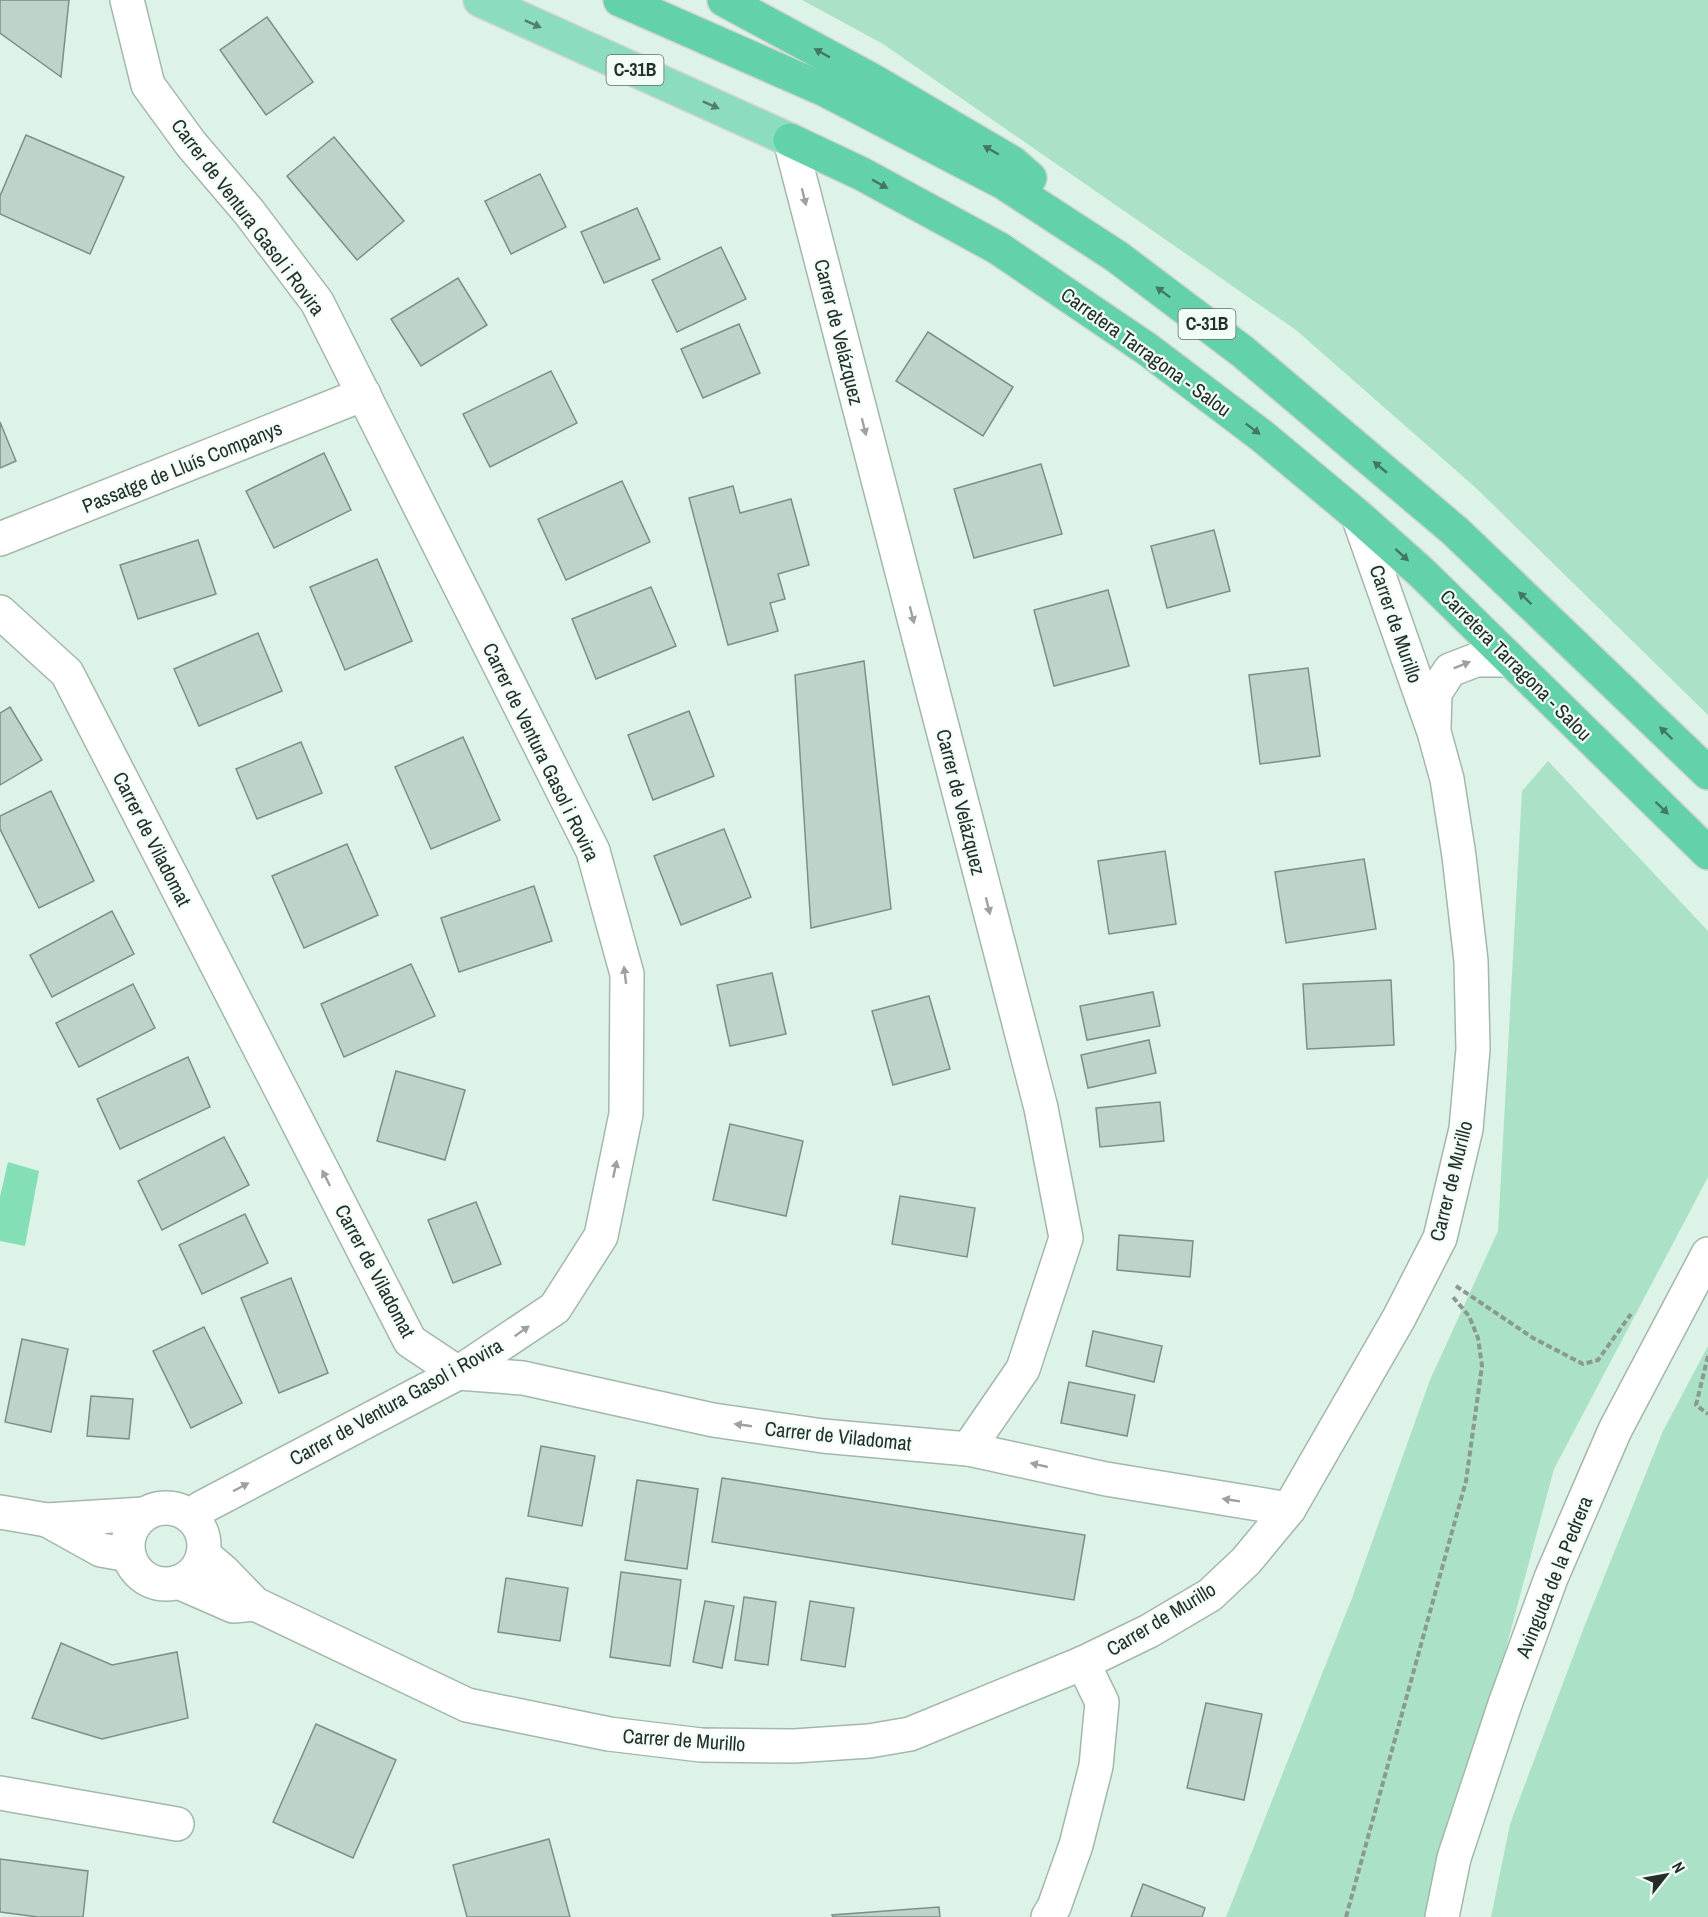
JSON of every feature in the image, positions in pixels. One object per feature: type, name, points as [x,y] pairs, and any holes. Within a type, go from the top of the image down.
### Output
[{"type":"highway","name":"C-31B","points":[[620,0],[826,91],[1002,182],[1116,256],[1242,351],[1455,531],[1708,773]]},
{"type":"highway","points":[[724,0],[872,80],[1013,163],[1116,256]]},
{"type":"highway","name":"Carretera Tarragona - Salou","points":[[790,141],[862,174],[998,248],[1147,348],[1262,436],[1422,573],[1708,853]]},
{"type":"main road","name":"Carretera Tarragona - Salou","points":[[480,0],[790,141]]},
{"type":"street","name":"Carrer de Ventura Gasol i Rovira","points":[[127,0],[148,85],[191,144],[249,212],[317,302],[593,851],[627,974],[626,1114],[601,1236],[555,1308],[458,1373],[201,1508],[192,1518]]},
{"type":"street","name":"Carrer de Velázquez","points":[[790,141],[1041,1108],[1066,1238],[1023,1369],[968,1449]]},
{"type":"street","name":"Passatge de Lluís Companys","points":[[0,539],[364,394]]},
{"type":"street","name":"Carrer de Murillo","points":[[203,1554],[255,1604],[467,1705],[609,1734],[701,1744],[794,1746],[869,1741],[910,1734],[1083,1663],[1149,1631],[1210,1595],[1246,1561],[1289,1509],[1399,1318],[1440,1238],[1466,1129],[1473,1049],[1472,961],[1459,856],[1446,779],[1434,732],[1358,516]]},
{"type":"street","name":"Carrer de Viladomat","points":[[0,612],[67,673],[410,1341],[458,1373],[523,1378],[713,1420],[790,1432],[968,1449],[1106,1479],[1289,1509]]},
{"type":"street","name":"Carrer de Murillo","points":[[1434,732],[1434,693],[1450,670],[1476,660],[1509,660]]},
{"type":"street","name":"Avinguda de la Pedrera","points":[[1442,1917],[1454,1858],[1505,1704],[1551,1578],[1615,1430],[1708,1254]]},
{"type":"street","points":[[164,1507],[184,1512],[192,1518],[200,1528],[204,1542],[203,1554],[195,1571],[178,1582],[166,1584],[142,1576],[129,1555],[128,1544],[136,1522],[153,1509],[164,1507]]},
{"type":"street","points":[[0,1512],[47,1520],[144,1514]]},
{"type":"street","points":[[47,1520],[101,1550],[129,1555]]},
{"type":"street","name":"Carrer de Murillo","points":[[178,1582],[232,1606],[255,1604]]},
{"type":"street","points":[[1048,1917],[1054,1907],[1076,1845],[1096,1766],[1102,1702],[1083,1663]]},
{"type":"street","points":[[0,1793],[177,1824]]},
{"type":"path","points":[[1426,1266],[1533,1338],[1583,1364],[1598,1359],[1633,1312]]},
{"type":"path","points":[[1346,1917],[1466,1481],[1482,1366],[1478,1338],[1469,1316],[1426,1266]]},
{"type":"path","points":[[1708,1356],[1696,1405],[1708,1414]]},
{"type":"shaded area","points":[[802,0],[1708,0],[1708,715],[1476,488],[1296,330],[883,44]]},
{"type":"shaded area","points":[[1548,761],[1708,931],[1708,1177],[1554,1469],[1434,1917],[1226,1917],[1352,1598],[1430,1380],[1498,1231],[1522,791]]},
{"type":"shaded area","points":[[8,1162],[39,1171],[25,1246],[0,1241],[0,1197]]},
{"type":"shaded area","points":[[1708,1346],[1708,1917],[1491,1917],[1510,1824],[1586,1622],[1663,1431]]},
{"type":"building","points":[[0,0],[69,0],[61,77],[0,33]]},
{"type":"building","points":[[267,17],[313,82],[266,115],[220,50]]},
{"type":"building","points":[[26,135],[124,177],[90,254],[0,214],[0,196]]},
{"type":"building","points":[[334,137],[404,221],[357,260],[287,176]]},
{"type":"building","points":[[540,174],[566,227],[511,254],[485,201]]},
{"type":"building","points":[[637,208],[660,259],[604,283],[581,232]]},
{"type":"building","points":[[721,247],[746,299],[677,332],[652,280]]},
{"type":"building","points":[[458,278],[487,325],[421,366],[391,319]]},
{"type":"building","points":[[739,324],[760,373],[703,398],[681,349]]},
{"type":"building","points":[[928,332],[1013,387],[983,436],[896,381]]},
{"type":"building","points":[[551,371],[577,423],[490,467],[463,414]]},
{"type":"building","points":[[0,422],[16,461],[0,468]]},
{"type":"building","points":[[324,453],[351,510],[274,548],[246,491]]},
{"type":"building","points":[[1041,464],[1062,534],[974,558],[954,489]]},
{"type":"building","points":[[622,481],[650,542],[566,580],[538,519]]},
{"type":"building","points":[[733,486],[740,513],[791,499],[809,565],[778,574],[785,599],[770,603],[778,631],[728,645],[689,498]]},
{"type":"building","points":[[1214,530],[1230,591],[1167,608],[1151,546]]},
{"type":"building","points":[[198,540],[216,594],[138,619],[120,565]]},
{"type":"building","points":[[377,559],[412,641],[345,670],[310,587]]},
{"type":"building","points":[[651,587],[676,646],[596,679],[572,619]]},
{"type":"building","points":[[1108,590],[1129,666],[1054,686],[1034,610]]},
{"type":"building","points":[[258,633],[282,691],[199,726],[174,669]]},
{"type":"building","points":[[864,661],[891,909],[811,928],[795,675]]},
{"type":"building","points":[[1308,668],[1320,756],[1260,764],[1249,675]]},
{"type":"building","points":[[10,707],[42,760],[0,785],[0,713]]},
{"type":"building","points":[[689,711],[714,776],[653,800],[628,735]]},
{"type":"building","points":[[463,737],[500,820],[431,849],[395,767]]},
{"type":"building","points":[[301,742],[322,793],[257,819],[236,769]]},
{"type":"building","points":[[51,791],[94,881],[39,908],[0,829],[0,816]]},
{"type":"building","points":[[724,829],[751,897],[681,925],[654,856]]},
{"type":"building","points":[[347,844],[378,915],[304,948],[272,876]]},
{"type":"building","points":[[1165,851],[1176,924],[1109,934],[1098,861]]},
{"type":"building","points":[[1364,859],[1376,929],[1286,943],[1275,872]]},
{"type":"building","points":[[534,886],[552,941],[459,972],[441,918]]},
{"type":"building","points":[[112,911],[134,954],[52,997],[30,955]]},
{"type":"building","points":[[411,964],[435,1016],[344,1057],[321,1004]]},
{"type":"building","points":[[772,973],[786,1034],[730,1046],[717,985]]},
{"type":"building","points":[[1391,980],[1394,1045],[1307,1049],[1303,984]]},
{"type":"building","points":[[133,984],[155,1028],[79,1067],[56,1023]]},
{"type":"building","points":[[1153,992],[1160,1026],[1087,1040],[1080,1006]]},
{"type":"building","points":[[929,996],[950,1069],[893,1085],[872,1011]]},
{"type":"building","points":[[1149,1040],[1156,1073],[1088,1088],[1081,1055]]},
{"type":"building","points":[[188,1057],[210,1107],[120,1149],[97,1099]]},
{"type":"building","points":[[396,1071],[465,1090],[445,1160],[377,1141]]},
{"type":"building","points":[[1160,1102],[1164,1141],[1100,1147],[1096,1108]]},
{"type":"building","points":[[730,1124],[803,1141],[786,1216],[713,1200]]},
{"type":"building","points":[[224,1137],[249,1185],[162,1230],[138,1181]]},
{"type":"building","points":[[900,1196],[975,1208],[967,1257],[892,1244]]},
{"type":"building","points":[[476,1202],[501,1264],[453,1283],[428,1220]]},
{"type":"building","points":[[245,1214],[268,1263],[202,1294],[179,1245]]},
{"type":"building","points":[[1119,1235],[1193,1241],[1190,1277],[1117,1270]]},
{"type":"building","points":[[291,1278],[328,1373],[279,1393],[241,1298]]},
{"type":"building","points":[[204,1327],[242,1403],[191,1428],[153,1351]]},
{"type":"building","points":[[1093,1331],[1162,1346],[1154,1382],[1086,1366]]},
{"type":"building","points":[[22,1339],[68,1349],[51,1432],[5,1422]]},
{"type":"building","points":[[1069,1382],[1135,1395],[1127,1436],[1061,1423]]},
{"type":"building","points":[[91,1396],[133,1399],[129,1439],[87,1436]]},
{"type":"building","points":[[541,1446],[595,1456],[582,1526],[528,1516]]},
{"type":"building","points":[[722,1478],[1085,1535],[1074,1600],[712,1542]]},
{"type":"building","points":[[637,1480],[698,1489],[687,1569],[625,1560]]},
{"type":"building","points":[[621,1572],[681,1580],[670,1666],[610,1657]]},
{"type":"building","points":[[506,1578],[568,1588],[560,1641],[498,1632]]},
{"type":"building","points":[[744,1597],[776,1602],[768,1665],[735,1660]]},
{"type":"building","points":[[705,1601],[734,1606],[722,1668],[693,1662]]},
{"type":"building","points":[[810,1601],[854,1608],[845,1667],[801,1660]]},
{"type":"building","points":[[61,1643],[112,1665],[177,1652],[188,1718],[102,1739],[32,1718]]},
{"type":"building","points":[[1206,1703],[1262,1714],[1244,1800],[1187,1788]]},
{"type":"building","points":[[316,1724],[396,1760],[353,1858],[273,1822]]},
{"type":"building","points":[[549,1839],[570,1917],[467,1917],[453,1865]]},
{"type":"building","points":[[0,1859],[88,1871],[83,1917],[38,1917],[0,1912]]},
{"type":"building","points":[[1143,1884],[1205,1908],[1202,1917],[1131,1917]]},
{"type":"building","points":[[939,1907],[940,1917],[833,1917],[832,1915]]}]
